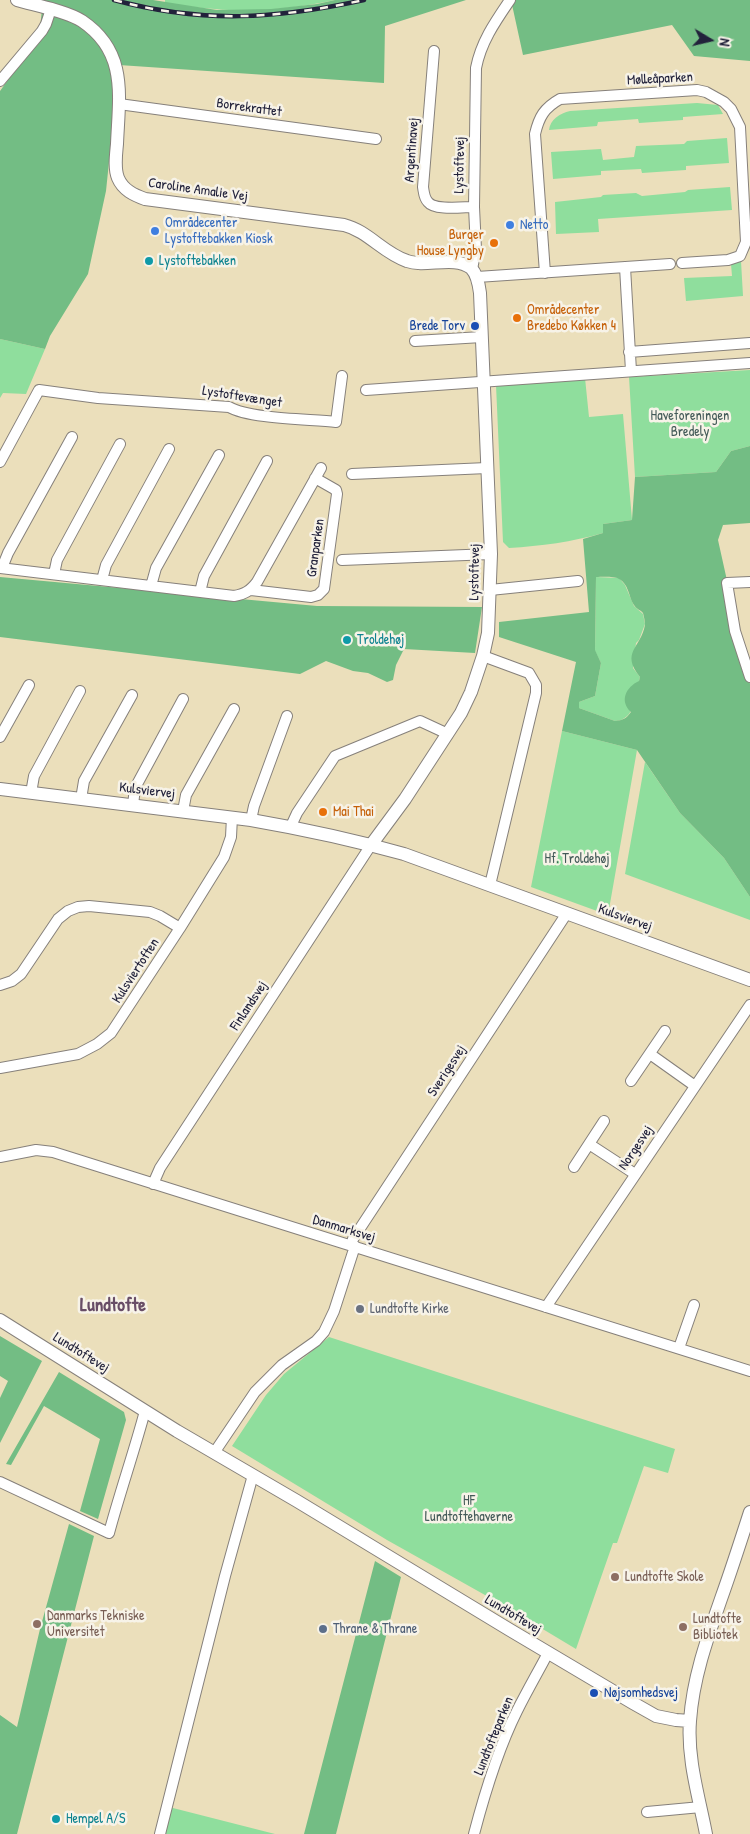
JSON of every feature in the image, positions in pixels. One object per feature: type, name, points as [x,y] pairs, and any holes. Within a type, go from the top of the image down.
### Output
[{"type":"street","name":"Caroline Amalie Vej","points":[[17,0],[80,19],[97,33],[114,57],[118,72],[119,104],[116,165],[118,178],[125,188],[133,194],[145,198],[344,225],[360,230],[397,257],[408,262],[418,264],[454,263],[464,265],[474,274]]},
{"type":"street","name":"Lystoftevej","points":[[371,844],[405,799],[462,713],[472,692],[488,633],[491,554],[480,290],[474,274],[476,249],[474,207],[476,68],[479,53],[486,37],[510,0]]},
{"type":"street","points":[[0,81],[42,31],[51,9]]},
{"type":"street","name":"Argentinavej","points":[[434,51],[423,187],[425,198],[429,204],[436,207],[474,207]]},
{"type":"street","name":"Mølleåparken","points":[[545,273],[535,134],[538,121],[543,112],[560,99],[697,90],[706,92],[724,102],[731,109],[740,127],[746,242],[740,256],[728,260],[682,263]]},
{"type":"street","name":"Borrekrattet","points":[[119,104],[376,139]]},
{"type":"street","points":[[474,274],[545,273],[670,264]]},
{"type":"street","points":[[626,267],[631,372]]},
{"type":"street","points":[[415,341],[482,337]]},
{"type":"street","points":[[629,352],[750,343]]},
{"type":"street","points":[[366,390],[750,363]]},
{"type":"street","name":"Lystoftevænget","points":[[0,462],[39,390],[98,398],[229,407],[236,411],[271,417],[336,422],[342,376]]},
{"type":"street","name":"Granparken","points":[[72,437],[1,568],[234,596],[251,590],[311,597],[318,595],[324,589],[337,494],[336,490],[315,478]]},
{"type":"street","points":[[54,574],[57,560],[120,444]]},
{"type":"street","points":[[102,580],[106,565],[169,449]]},
{"type":"street","points":[[151,586],[156,568],[219,455]]},
{"type":"street","points":[[200,592],[204,576],[267,461]]},
{"type":"street","name":"Granparken","points":[[251,590],[320,468]]},
{"type":"street","points":[[352,474],[487,468]]},
{"type":"street","points":[[342,560],[491,554]]},
{"type":"street","points":[[490,590],[578,581]]},
{"type":"street","points":[[750,582],[727,584],[735,631],[750,677]]},
{"type":"street","points":[[483,656],[529,673],[536,685],[536,693],[490,885]]},
{"type":"street","points":[[0,737],[29,685]]},
{"type":"street","points":[[31,792],[34,776],[80,691]]},
{"type":"street","points":[[81,799],[84,782],[132,695]]},
{"type":"street","points":[[133,805],[135,788],[183,699]]},
{"type":"street","points":[[184,811],[186,795],[234,709]]},
{"type":"street","points":[[251,820],[254,806],[288,716]]},
{"type":"street","points":[[291,826],[297,813],[335,756],[420,721],[448,734]]},
{"type":"street","name":"Kulsviervej","points":[[0,789],[232,817],[291,826],[371,844],[404,854],[750,980]]},
{"type":"street","name":"Kulsviertoften","points":[[0,1068],[78,1054],[97,1044],[111,1033],[224,857],[231,837],[232,817]]},
{"type":"street","name":"Finlandsvej","points":[[153,1184],[160,1168],[371,844]]},
{"type":"street","points":[[0,986],[12,981],[21,974],[58,920],[68,911],[78,907],[89,906],[150,912],[180,928]]},
{"type":"street","name":"Sverigesvej","points":[[214,1452],[255,1392],[282,1365],[316,1341],[324,1332],[334,1311],[353,1246],[353,1239],[567,913]]},
{"type":"street","name":"Norgesvej","points":[[546,1307],[750,1005]]},
{"type":"street","points":[[630,1081],[665,1032]]},
{"type":"street","points":[[650,1054],[695,1086]]},
{"type":"street","points":[[574,1167],[604,1120]]},
{"type":"street","points":[[589,1144],[636,1174]]},
{"type":"street","name":"Danmarksvej","points":[[0,1157],[36,1150],[53,1152],[750,1371]]},
{"type":"street","points":[[679,1348],[694,1306]]},
{"type":"street","name":"Lundtoftevej","points":[[0,1320],[145,1411],[656,1716],[690,1721]]},
{"type":"street","points":[[0,1482],[108,1533],[145,1411]]},
{"type":"street","points":[[160,1834],[227,1568],[253,1475]]},
{"type":"street","points":[[706,1834],[692,1760],[690,1721],[694,1687],[706,1642],[750,1512]]},
{"type":"street","name":"Lundtofteparken","points":[[474,1834],[505,1737],[517,1710],[548,1653]]},
{"type":"street","points":[[648,1812],[701,1807]]},
{"type":"green space","points":[[43,0],[153,0],[217,10],[271,9],[335,0],[466,0],[385,26],[384,83],[119,65],[106,191],[88,274],[50,336],[45,349],[0,339],[0,91],[39,37]]},
{"type":"green space","points":[[165,0],[335,0],[260,10],[230,10],[165,3]]},
{"type":"green space","points":[[511,0],[750,0],[750,61],[694,56],[672,25],[523,55]]},
{"type":"green space","points":[[697,103],[718,105],[723,114],[683,117],[683,120],[639,123],[638,119],[598,122],[597,126],[549,130],[551,123],[556,118],[570,111]]},
{"type":"green space","points":[[727,138],[729,163],[686,166],[686,170],[642,173],[641,169],[601,171],[601,175],[553,179],[551,152],[601,149],[603,160],[634,157],[636,146],[684,144],[687,141]]},
{"type":"green space","points":[[730,187],[732,210],[598,219],[599,232],[556,234],[555,202],[601,197],[603,195],[636,193],[642,196]]},
{"type":"green space","points":[[741,261],[743,296],[686,301],[684,278],[732,276],[731,264]]},
{"type":"green space","points":[[0,339],[45,349],[26,394],[3,393],[0,398]]},
{"type":"green space","name":"Haveforeningen Bredely","points":[[750,370],[750,446],[731,451],[716,472],[635,477],[629,377]]},
{"type":"green space","points":[[585,378],[589,417],[623,414],[632,520],[603,524],[603,533],[580,539],[545,545],[509,548],[503,542],[496,385]]},
{"type":"green space","points":[[750,446],[750,523],[723,525],[718,540],[750,684],[750,897],[724,858],[680,813],[637,750],[562,731],[576,662],[499,637],[499,622],[589,612],[583,539],[603,533],[603,524],[632,520],[635,477],[716,472],[731,451]],"holes":[[[596,577],[614,577],[622,581],[627,588],[632,602],[643,613],[645,622],[643,633],[632,656],[634,669],[640,677],[639,681],[631,687],[625,699],[627,708],[631,712],[624,719],[615,721],[579,708],[579,702],[595,696],[601,663],[595,650]]]},
{"type":"green space","points":[[0,577],[317,606],[482,607],[475,653],[404,649],[396,665],[393,680],[387,682],[368,673],[353,671],[326,661],[300,674],[0,637]]},
{"type":"green space","points":[[596,577],[619,578],[625,585],[634,606],[643,614],[645,624],[636,643],[633,668],[640,677],[635,700],[627,717],[622,720],[615,721],[579,708],[579,702],[595,696],[601,663],[595,651]]},
{"type":"green space","name":"Hf. Troldehøj","points":[[562,731],[637,750],[608,915],[531,887]]},
{"type":"green space","points":[[645,762],[680,813],[724,858],[750,897],[750,920],[625,874]]},
{"type":"green space","points":[[0,1336],[42,1361],[0,1443],[0,1398],[8,1381],[0,1376]]},
{"type":"green space","name":"HF Lundtoftehaverne","points":[[329,1337],[675,1449],[668,1473],[644,1466],[617,1543],[613,1543],[576,1649],[501,1604],[387,1540],[232,1446],[266,1395],[284,1374]]},
{"type":"green space","points":[[59,1372],[124,1412],[126,1420],[98,1519],[80,1511],[100,1439],[44,1406],[11,1465],[6,1464]]},
{"type":"green space","points":[[69,1524],[94,1536],[17,1834],[0,1834],[0,1715],[17,1727],[40,1629]]},
{"type":"green space","points":[[375,1561],[401,1577],[336,1834],[304,1834]]},
{"type":"green space","points":[[169,1807],[275,1834],[162,1834]]},
{"type":"railway","points":[[114,0],[147,8],[209,16],[270,15],[364,0]]},
{"type":"place","name":"Netto","points":[[510,225]]},
{"type":"place","name":"Områdecenter Lystoftebakken Kiosk","points":[[155,231]]},
{"type":"place","name":"Burger House Lyngby","points":[[494,243]]},
{"type":"place","name":"Lystoftebakken","points":[[149,261]]},
{"type":"place","name":"Områdecenter Bredebo Køkken 4","points":[[517,318]]},
{"type":"place","name":"Brede Torv","points":[[475,326]]},
{"type":"place","name":"Troldehøj","points":[[347,640]]},
{"type":"place","name":"Mai Thai","points":[[323,812]]},
{"type":"place","name":"Lundtofte Kirke","points":[[360,1309]]},
{"type":"place","name":"Lundtofte Skole","points":[[615,1577]]},
{"type":"place","name":"Danmarks Tekniske Universitet","points":[[37,1624]]},
{"type":"place","name":"Lundtofte Bibliotek","points":[[683,1627]]},
{"type":"place","name":"Thrane & Thrane","points":[[323,1629]]},
{"type":"place","name":"Nøjsomhedsvej","points":[[594,1693]]},
{"type":"place","name":"Hempel A/S","points":[[56,1819]]},
{"type":"district","name":"Lundtofte","points":[[113,1306]]}]
